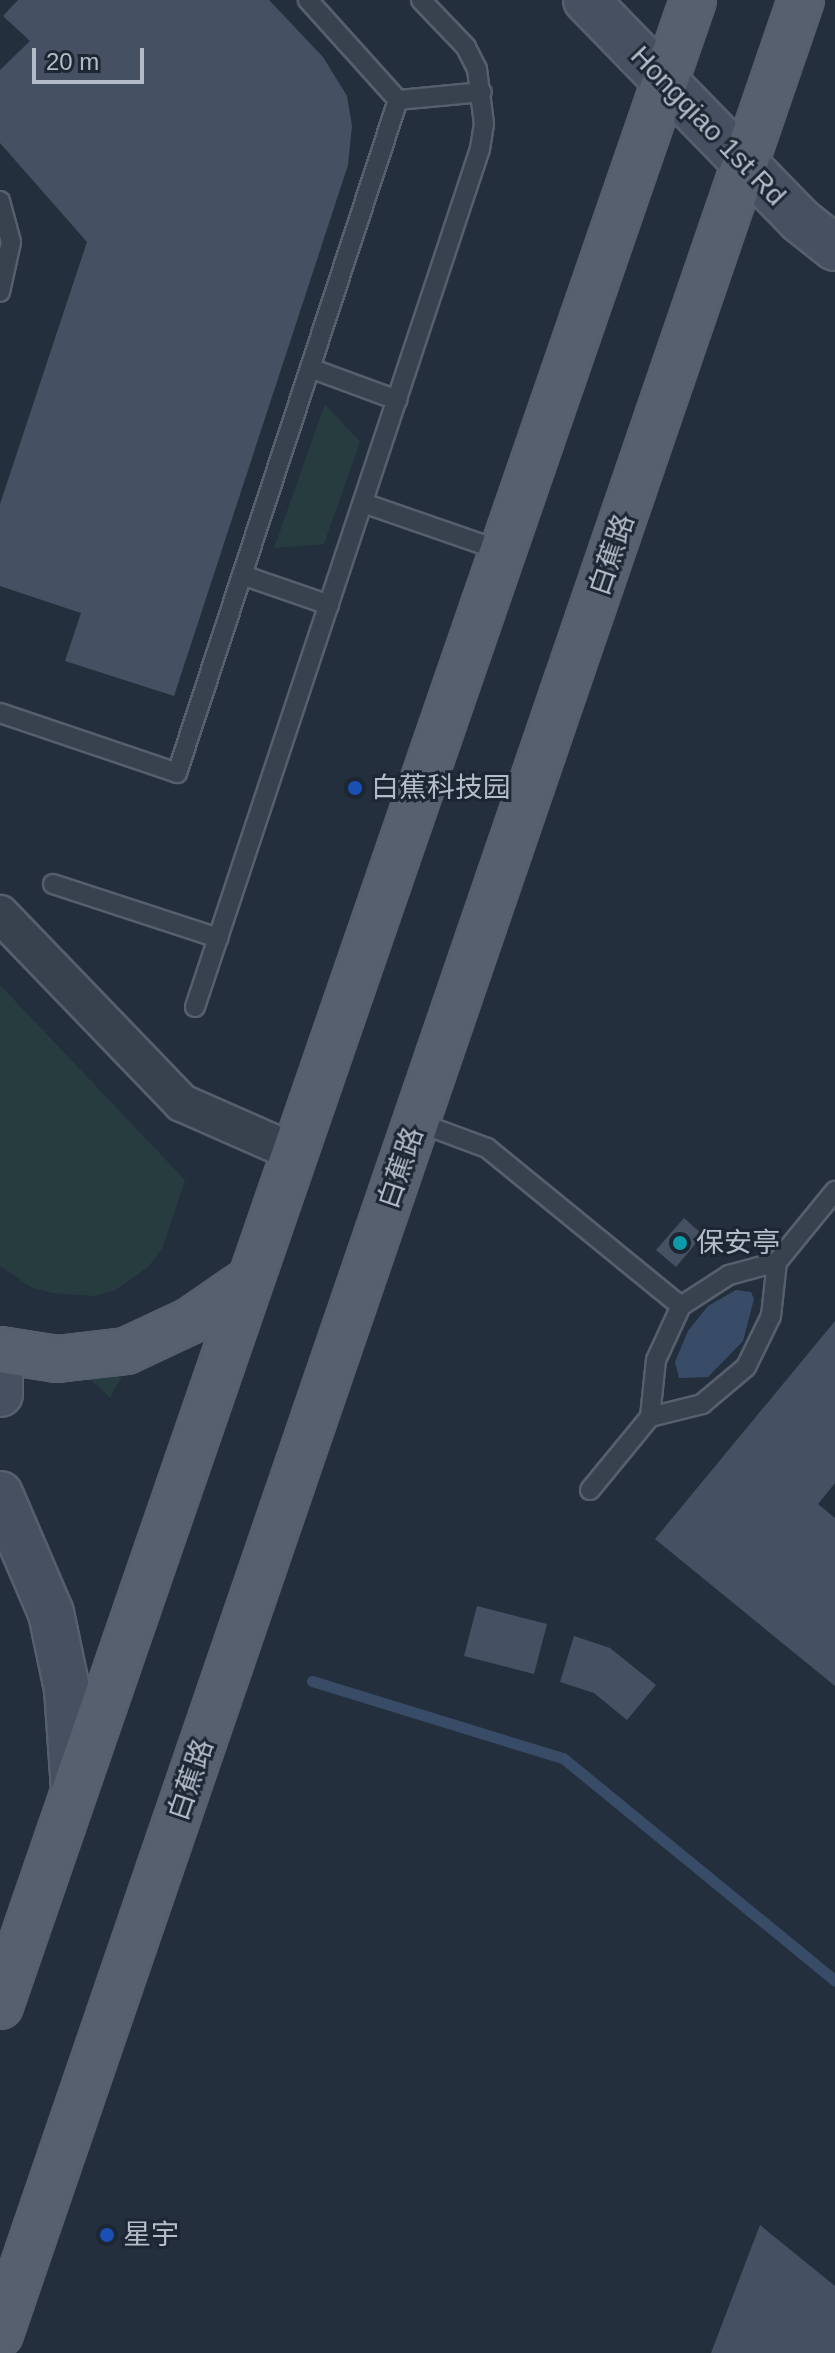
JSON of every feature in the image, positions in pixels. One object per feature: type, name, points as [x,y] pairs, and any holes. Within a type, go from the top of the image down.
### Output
[{"type":"main road","points":[[0,2006],[291,1151],[693,0]]},
{"type":"main road","name":"白蕉路","points":[[0,2334],[801,0]]},
{"type":"main road","points":[[0,1350],[57,1359],[126,1351],[190,1321],[248,1281]]},
{"type":"street","name":"Hongqiao 1st Rd","points":[[586,0],[801,221],[835,248]]},
{"type":"street","points":[[0,914],[182,1103],[291,1151]]},
{"type":"street","points":[[0,1366],[0,1394]]},
{"type":"street","points":[[0,1494],[51,1613],[67,1689],[74,1789]]},
{"type":"lane","points":[[308,0],[398,100]]},
{"type":"lane","points":[[195,1007],[480,149],[482,92],[466,47],[421,0]]},
{"type":"lane","points":[[398,100],[482,92]]},
{"type":"lane","points":[[0,713],[177,773],[398,100]]},
{"type":"lane","points":[[0,201],[11,242],[0,292]]},
{"type":"lane","points":[[310,368],[397,400]]},
{"type":"lane","points":[[363,503],[502,551]]},
{"type":"lane","points":[[242,575],[329,605]]},
{"type":"lane","points":[[53,884],[218,938]]},
{"type":"lane","points":[[417,1122],[487,1148],[681,1306]]},
{"type":"lane","points":[[650,1417],[702,1404],[746,1367],[771,1316],[777,1262],[835,1191]]},
{"type":"lane","points":[[590,1490],[650,1417],[656,1360],[681,1306],[729,1275],[777,1262]]},
{"type":"green space","points":[[325,404],[360,442],[324,544],[274,548]]},
{"type":"green space","points":[[0,985],[185,1180],[162,1249],[149,1266],[116,1290],[95,1296],[52,1293],[31,1287],[0,1266]]},
{"type":"green space","points":[[128,1364],[110,1398],[83,1372]]},
{"type":"water","points":[[736,1290],[751,1292],[754,1299],[743,1341],[708,1377],[679,1378],[675,1362],[688,1331],[708,1306]]},
{"type":"building","points":[[18,0],[269,0],[323,57],[347,96],[352,126],[348,165],[174,696],[65,661],[81,613],[0,586],[0,504],[87,242],[0,143],[0,70],[30,41],[3,16]]},
{"type":"building","name":"保安亭","points":[[684,1218],[703,1235],[676,1267],[656,1250]]},
{"type":"building","points":[[835,1321],[835,1483],[818,1504],[835,1518],[835,1686],[655,1539]]},
{"type":"building","points":[[477,1606],[547,1624],[534,1674],[464,1656]]},
{"type":"building","points":[[574,1636],[610,1648],[656,1685],[627,1720],[594,1693],[560,1682]]},
{"type":"building","points":[[760,2225],[835,2286],[835,2353],[711,2353]]},
{"type":"waterway","points":[[312,1681],[563,1758],[835,1981]]},
{"type":"place","name":"白蕉科技园","points":[[355,788]]},
{"type":"place","name":"保安亭","points":[[680,1243]]},
{"type":"place","name":"星宇","points":[[107,2235]]}]
